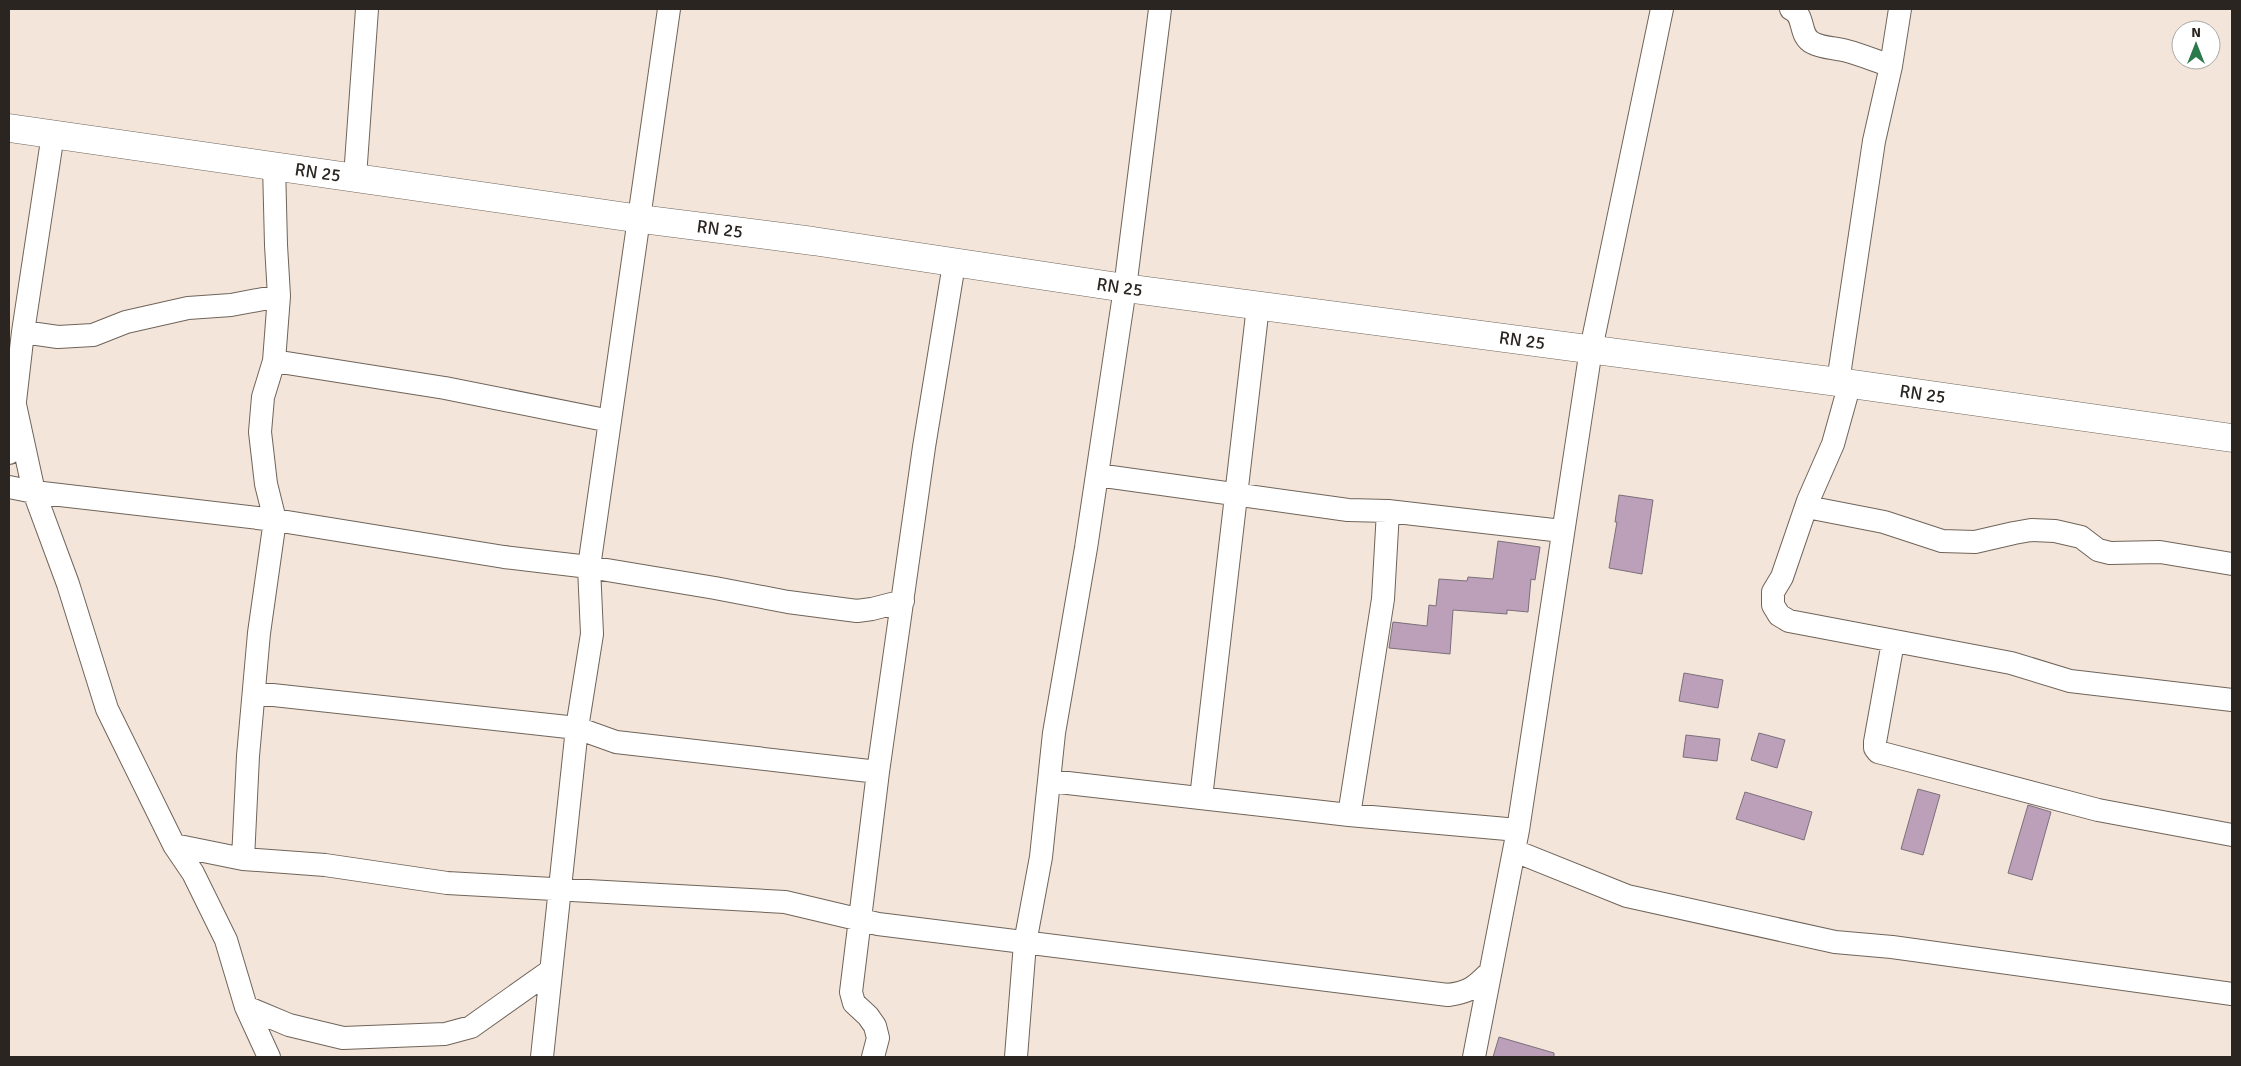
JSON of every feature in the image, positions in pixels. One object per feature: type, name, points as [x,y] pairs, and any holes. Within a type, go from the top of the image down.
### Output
[{"type":"main road","name":"RN 25","points":[[9,128],[641,219],[813,241],[954,264],[1125,288],[1844,382],[2232,438]]},
{"type":"street","points":[[355,177],[367,9]]},
{"type":"street","points":[[542,1057],[577,728],[592,634],[589,567],[641,219],[669,9]]},
{"type":"street","points":[[1016,1057],[1025,943],[1042,856],[1054,733],[1086,548],[1125,288],[1160,9]]},
{"type":"street","points":[[1474,1057],[1489,973],[1517,840],[1562,531],[1591,349],[1662,9]]},
{"type":"street","points":[[1791,9],[1800,17],[1803,31],[1813,43],[1847,51],[1891,66]]},
{"type":"street","points":[[1900,9],[1891,66],[1874,141],[1844,382],[1833,444],[1807,507],[1782,577],[1773,592],[1774,606],[1779,615],[1789,621],[2011,663],[2070,681],[2232,700]]},
{"type":"street","points":[[9,453],[23,332],[53,134]]},
{"type":"street","points":[[243,859],[259,632],[275,520],[266,484],[260,432],[263,397],[274,361],[279,296],[274,165]]},
{"type":"street","points":[[873,1057],[878,1038],[876,1026],[854,1003],[851,992],[878,772],[924,447],[954,264]]},
{"type":"street","points":[[23,332],[58,337],[92,335],[126,322],[188,308],[231,305],[279,296]]},
{"type":"street","points":[[1201,798],[1258,306]]},
{"type":"street","points":[[274,361],[445,388],[610,421]]},
{"type":"street","points":[[14,400],[34,492],[68,584],[107,709],[174,845],[193,873],[226,940],[246,1007],[269,1057]]},
{"type":"street","points":[[1097,475],[1348,510],[1388,511],[1562,531]]},
{"type":"street","points":[[9,487],[34,492],[275,520],[504,557],[589,567],[788,602],[856,611],[872,610],[903,601]]},
{"type":"street","points":[[1807,507],[1884,522],[1942,541],[1975,542],[2031,530],[2055,531],[2081,537],[2098,550],[2110,552],[2160,552],[2232,564]]},
{"type":"street","points":[[1349,814],[1383,599],[1388,511]]},
{"type":"street","points":[[1893,642],[1875,742],[1875,748],[1878,752],[2098,810],[2232,835]]},
{"type":"street","points":[[254,694],[577,728],[616,742],[878,772]]},
{"type":"street","points":[[1050,781],[1349,814],[1517,840],[1627,896],[1835,942],[1892,947],[2232,994]]},
{"type":"street","points":[[174,845],[243,859],[325,865],[447,883],[785,902],[878,924],[1448,995],[1470,990],[1489,973]]},
{"type":"street","points":[[246,1007],[289,1024],[343,1038],[445,1034],[471,1027],[550,971]]},
{"type":"building","points":[[1619,495],[1653,500],[1642,574],[1609,568],[1617,522],[1615,522]]},
{"type":"building","points":[[1498,541],[1540,547],[1535,580],[1531,579],[1528,612],[1507,610],[1507,614],[1453,610],[1450,654],[1389,648],[1393,622],[1427,626],[1429,605],[1436,606],[1439,579],[1467,581],[1468,577],[1493,579]]},
{"type":"building","points":[[1684,673],[1723,680],[1718,708],[1679,701]]},
{"type":"building","points":[[1759,733],[1785,740],[1777,768],[1751,760]]},
{"type":"building","points":[[1686,735],[1720,739],[1717,761],[1683,757]]},
{"type":"building","points":[[1918,789],[1940,795],[1923,855],[1901,849]]},
{"type":"building","points":[[1745,792],[1812,812],[1804,840],[1736,819]]},
{"type":"building","points":[[2028,805],[2051,812],[2032,880],[2008,873]]},
{"type":"building","points":[[1499,1037],[1554,1053],[1554,1057],[1493,1057]]}]
